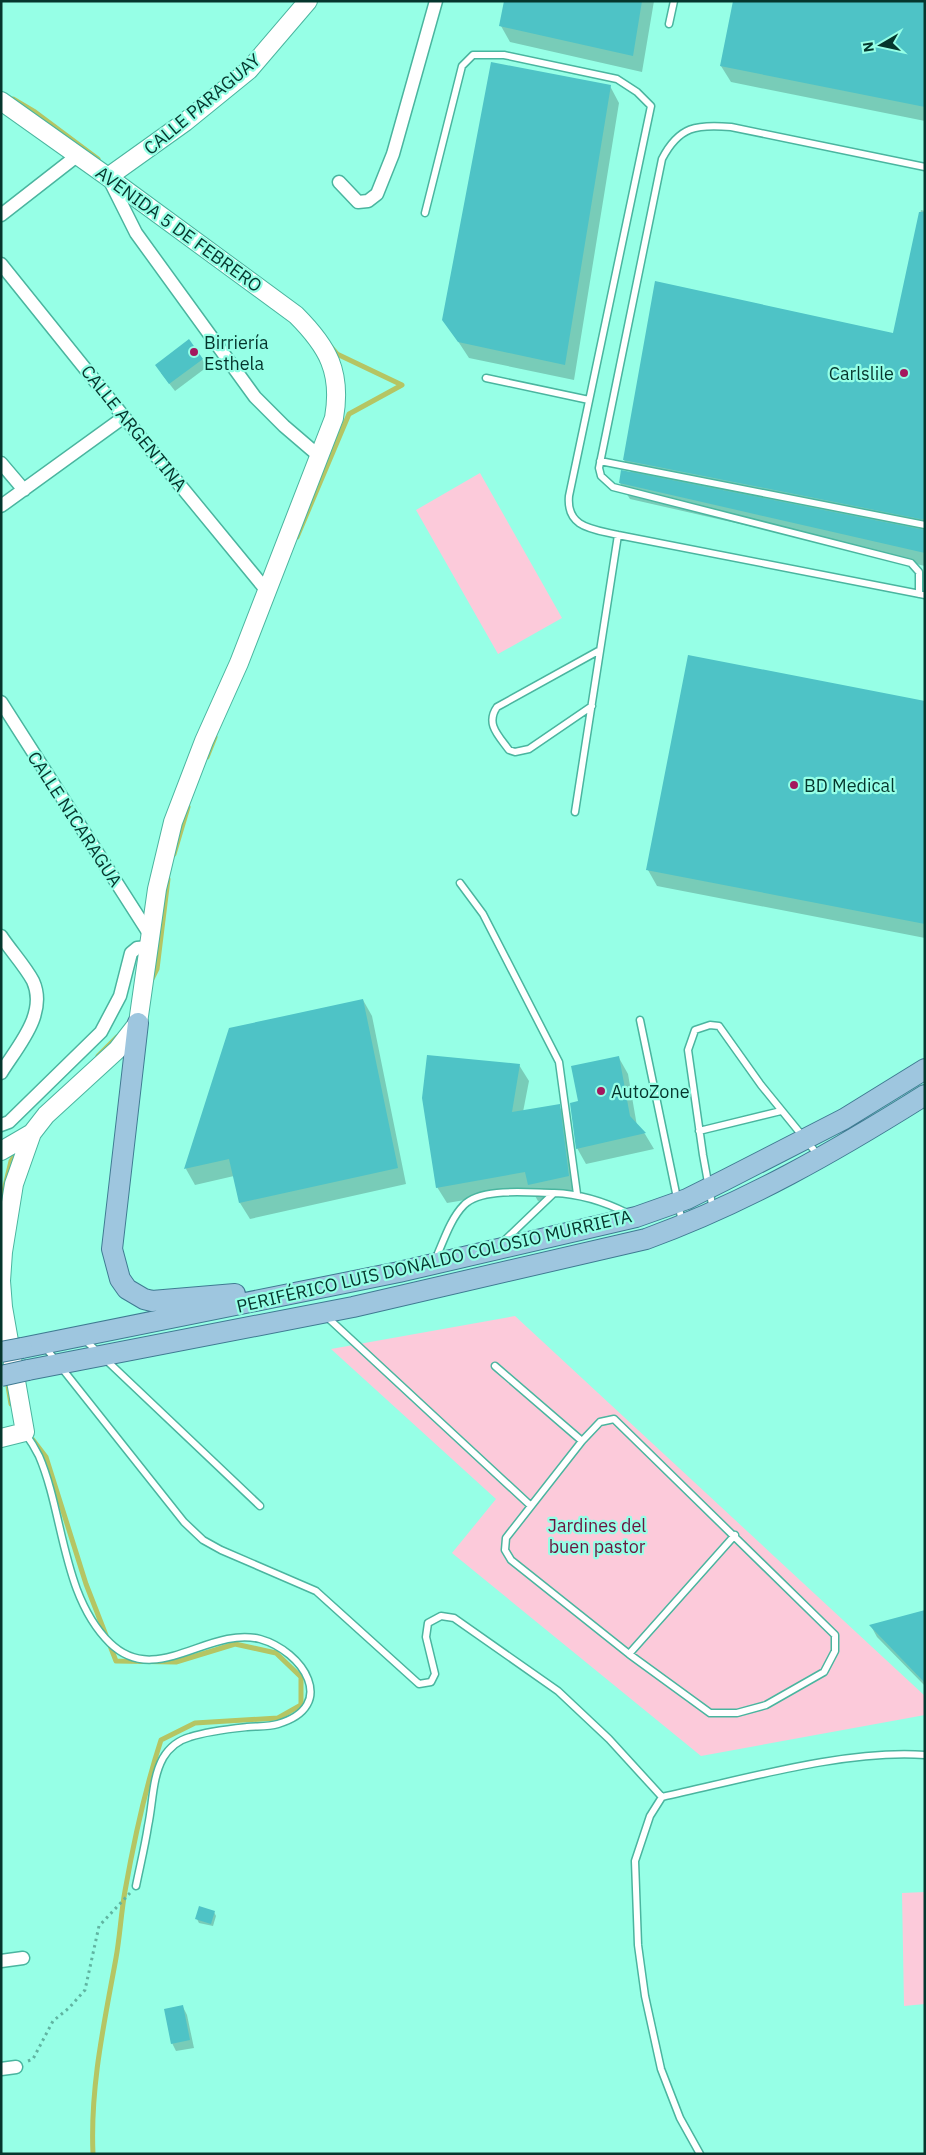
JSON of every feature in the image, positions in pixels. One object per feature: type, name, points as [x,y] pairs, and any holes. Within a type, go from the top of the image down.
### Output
[{"type":"main road","points":[[138,1023],[112,1249],[120,1279],[138,1297],[152,1301],[330,1286]]},
{"type":"main road","name":"PERIFÉRICO LUIS DONALDO COLOSIO MURRIETA","points":[[1,1352],[330,1286],[428,1278],[641,1228],[676,1202],[708,1189],[844,1119],[925,1069]]},
{"type":"main road","name":"PERIFÉRICO LUIS DONALDO COLOSIO MURRIETA","points":[[1,1376],[322,1313],[428,1278],[492,1251],[641,1228],[683,1226],[821,1158],[925,1095]]},
{"type":"street","name":"CALLE PARAGUAY","points":[[108,177],[185,122],[249,70],[308,1]]},
{"type":"street","points":[[340,182],[358,202],[368,201],[377,194],[393,154],[436,1]]},
{"type":"street","name":"AVENIDA 5 DE FEBRERO","points":[[1,102],[78,155],[296,315],[325,349],[335,375],[336,404],[334,418],[239,663],[204,741],[173,822],[157,889],[138,1023]]},
{"type":"street","points":[[1,215],[78,155]]},
{"type":"street","points":[[108,177],[136,233],[255,397],[284,426],[319,456]]},
{"type":"street","name":"CALLE ARGENTINA","points":[[1,264],[267,591]]},
{"type":"street","points":[[1,506],[124,417]]},
{"type":"street","points":[[1,463],[24,490]]},
{"type":"street","name":"CALLE NICARAGUA","points":[[3,708],[149,941]]},
{"type":"street","points":[[1,936],[32,980],[37,992],[38,1007],[34,1019],[1,1073]]},
{"type":"street","points":[[1,1125],[9,1122],[49,1085],[101,1032],[120,996],[131,953],[149,941]]},
{"type":"street","points":[[1,1438],[25,1432],[3,1307],[3,1252],[14,1184],[32,1133],[46,1115],[117,1050],[138,1023]]},
{"type":"street","points":[[1,1151],[32,1133]]},
{"type":"street","points":[[1,1961],[23,1958]]},
{"type":"street","points":[[1,2069],[16,2067]]},
{"type":"lane","points":[[669,24],[674,1]]},
{"type":"lane","points":[[425,213],[462,66],[473,55],[504,55],[617,79],[637,92],[651,106],[568,505],[570,515],[577,522],[590,528],[618,535],[922,594],[919,572],[911,563],[613,487],[601,476],[600,462],[662,159],[676,138],[691,128],[708,125],[731,127],[925,167]]},
{"type":"lane","points":[[486,378],[589,400]]},
{"type":"lane","points":[[600,462],[925,525]]},
{"type":"lane","points":[[576,812],[618,535]]},
{"type":"lane","points":[[592,706],[529,749],[521,752],[510,750],[493,727],[492,715],[497,707],[600,650]]},
{"type":"lane","points":[[460,883],[483,914],[559,1062],[577,1194]]},
{"type":"lane","points":[[640,1020],[676,1202],[683,1226]]},
{"type":"lane","points":[[714,1212],[708,1189],[688,1050],[695,1030],[710,1025],[719,1026],[726,1033],[781,1111],[821,1158]]},
{"type":"lane","points":[[699,1131],[781,1111]]},
{"type":"lane","points":[[492,1251],[517,1230],[554,1193]]},
{"type":"lane","points":[[428,1278],[462,1206],[470,1200],[491,1194],[577,1194],[605,1202],[641,1228]]},
{"type":"lane","points":[[322,1313],[531,1506]]},
{"type":"lane","points":[[81,1336],[260,1506]]},
{"type":"lane","points":[[43,1344],[184,1522],[203,1540],[221,1550],[316,1591],[419,1684],[431,1682],[435,1674],[426,1637],[428,1623],[441,1616],[454,1618],[558,1691],[609,1739],[662,1797]]},
{"type":"lane","points":[[496,1366],[582,1441]]},
{"type":"lane","points":[[614,1419],[835,1635],[836,1651],[824,1672],[766,1705],[726,1715],[710,1713],[628,1654],[507,1554],[504,1544],[506,1538],[531,1506],[582,1441],[600,1422],[614,1419]]},
{"type":"lane","points":[[25,1432],[39,1456],[78,1589],[93,1623],[110,1643],[124,1654],[146,1660],[174,1657],[211,1642],[238,1636],[260,1639],[278,1646],[296,1661],[310,1686],[309,1703],[296,1718],[276,1725],[210,1732],[188,1737],[175,1743],[164,1757],[156,1778],[136,1886]]},
{"type":"lane","points":[[628,1654],[734,1535]]},
{"type":"lane","points":[[700,2154],[680,2118],[661,2069],[645,1996],[638,1945],[636,1861],[650,1816],[662,1797],[810,1765],[874,1756],[925,1755]]},
{"type":"path","points":[[16,2067],[33,2059],[53,2021],[69,2008],[85,1990],[99,1926],[136,1886]]},
{"type":"green space","points":[[480,473],[562,618],[498,654],[416,510]]},
{"type":"green space","name":"Jardines del buen pastor","points":[[515,1316],[925,1696],[925,1715],[701,1756],[452,1553],[496,1499],[331,1349]]},
{"type":"green space","points":[[925,1892],[925,2004],[904,2006],[902,1893]]},
{"type":"building","points":[[504,1],[642,1],[633,56],[499,26]]},
{"type":"building","points":[[733,1],[925,1],[925,107],[720,66]]},
{"type":"building","points":[[491,62],[611,85],[565,365],[458,342],[442,320]]},
{"type":"building","points":[[919,212],[925,212],[925,520],[623,460],[655,281],[893,333]]},
{"type":"building","points":[[189,339],[203,359],[169,384],[155,365]]},
{"type":"building","points":[[621,470],[925,530],[925,553],[619,483]]},
{"type":"building","name":"BD Medical","points":[[688,655],[925,701],[925,924],[646,870]]},
{"type":"building","points":[[363,999],[398,1168],[239,1203],[229,1159],[184,1169],[229,1028]]},
{"type":"building","points":[[427,1055],[520,1064],[512,1112],[560,1104],[569,1176],[528,1185],[525,1172],[436,1188],[422,1098]]},
{"type":"building","name":"AutoZone","points":[[619,1056],[630,1116],[646,1133],[576,1149],[570,1103],[578,1101],[571,1066]]},
{"type":"building","points":[[925,1610],[925,1683],[869,1625]]},
{"type":"building","points":[[199,1906],[215,1911],[211,1924],[195,1919]]},
{"type":"building","points":[[183,2005],[190,2040],[171,2044],[164,2009]]},
{"type":"waterway","points":[[13,99],[35,112],[98,159]]},
{"type":"waterway","points":[[297,537],[349,414],[402,385],[337,354],[331,347]]},
{"type":"waterway","points":[[207,757],[215,737]]},
{"type":"waterway","points":[[174,854],[188,807]]},
{"type":"waterway","points":[[152,979],[157,969],[168,879]]},
{"type":"waterway","points":[[98,1056],[117,1037]]},
{"type":"waterway","points":[[1,1203],[11,1161],[18,1150]]},
{"type":"waterway","points":[[7,1380],[11,1404]]},
{"type":"waterway","points":[[33,1440],[46,1457],[86,1584],[116,1661],[176,1662],[235,1644],[276,1653],[301,1677],[301,1705],[278,1718],[195,1723],[161,1740],[140,1815],[124,1899],[96,2080],[93,2154]]},
{"type":"place","name":"Birriería Esthela","points":[[194,352]]},
{"type":"place","name":"Carlslile","points":[[904,373]]},
{"type":"place","name":"BD Medical","points":[[794,785]]},
{"type":"place","name":"AutoZone","points":[[601,1091]]}]
